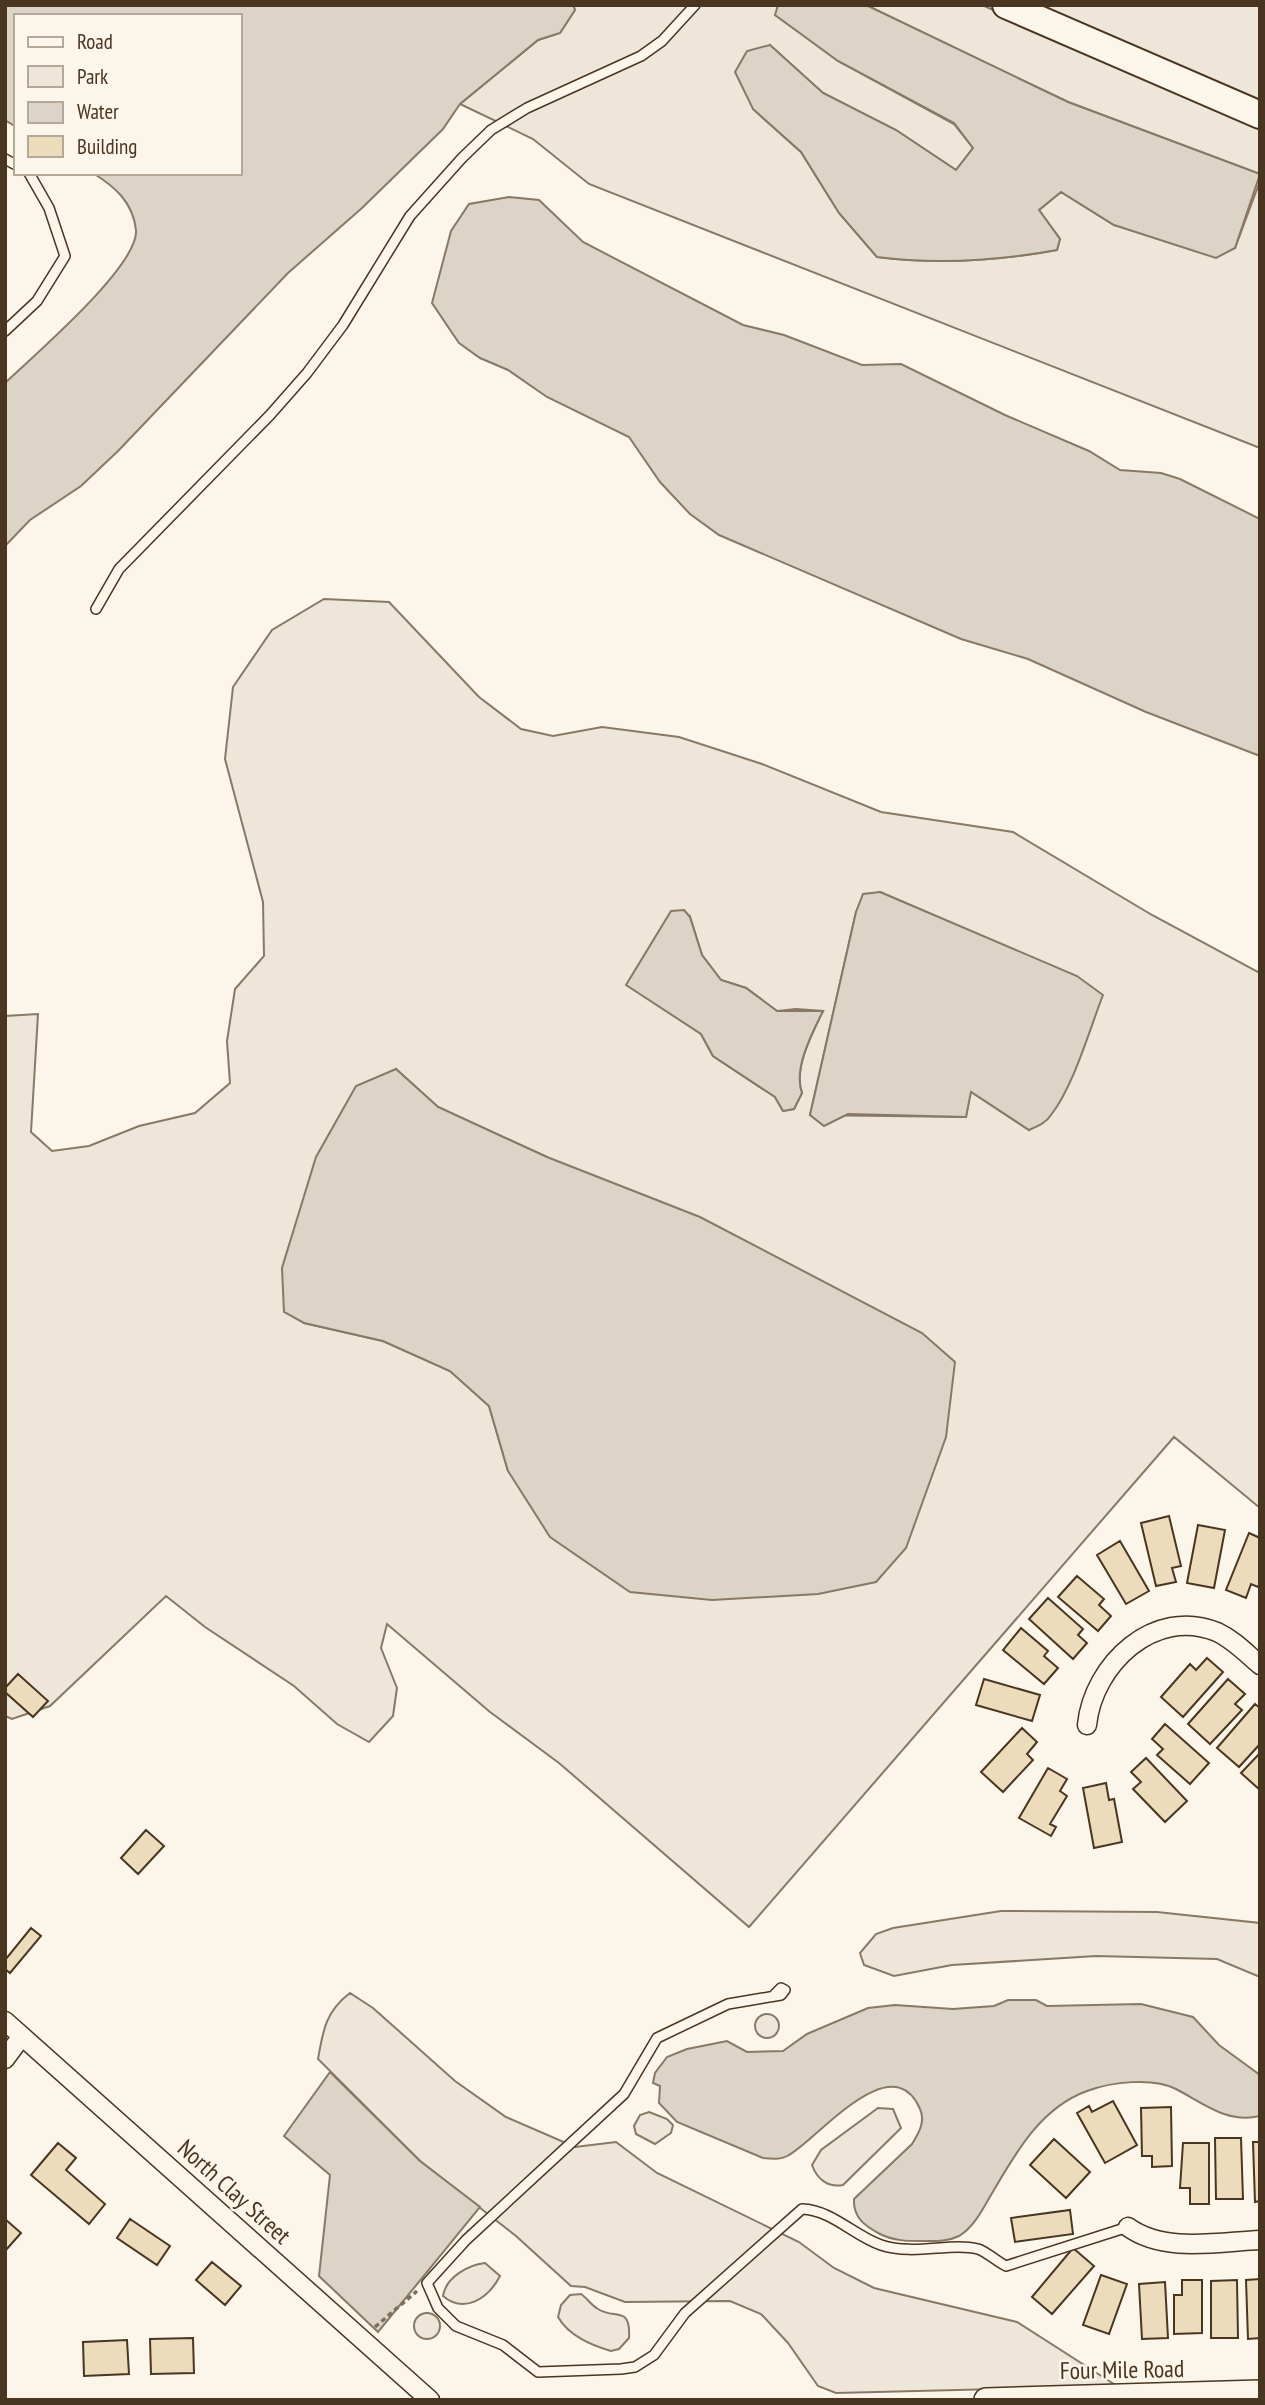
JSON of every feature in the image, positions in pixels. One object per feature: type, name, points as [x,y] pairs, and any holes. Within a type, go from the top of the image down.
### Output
[{"type":"main road","points":[[1006,5],[1260,115]]},
{"type":"main road","name":"Four Mile Road","points":[[986,2400],[1260,2392]]},
{"type":"street","points":[[1087,1725],[1093,1695],[1102,1677],[1125,1651],[1156,1631],[1177,1626],[1216,1632],[1233,1641],[1260,1665]]},
{"type":"street","name":"North Clay Street","points":[[5,2021],[430,2400]]},
{"type":"street","points":[[5,2059],[22,2036]]},
{"type":"street","points":[[1128,2227],[1152,2239],[1169,2243],[1260,2241]]},
{"type":"lane","points":[[96,609],[119,569],[270,415],[307,373],[343,325],[410,216],[461,158],[491,130],[527,108],[641,56],[662,41],[695,5]]},
{"type":"lane","points":[[5,331],[37,301],[65,256],[49,208],[30,175]]},
{"type":"lane","points":[[775,1994],[728,2004],[657,2038],[624,2094],[466,2240],[427,2283],[438,2308],[456,2326],[503,2345],[538,2372],[621,2369],[635,2367],[654,2355],[685,2313],[802,2209],[811,2209],[884,2246],[917,2251],[974,2249],[1006,2266],[1128,2227]]},
{"type":"path","points":[[362,2339],[427,2283]]},
{"type":"green space","points":[[573,5],[778,5],[776,15],[838,61],[954,124],[973,148],[956,170],[896,130],[823,93],[770,45],[753,109],[801,152],[839,213],[877,257],[967,261],[1057,250],[1060,239],[1039,210],[1061,192],[1114,225],[1235,248],[1260,181],[1260,448],[589,184],[533,139],[460,104],[538,40],[560,33],[575,10]]},
{"type":"green space","points":[[866,5],[982,5],[1260,125],[1260,174],[1068,102]]},
{"type":"green space","points":[[1030,5],[1260,5],[1260,104]]},
{"type":"green space","points":[[324,599],[389,602],[479,697],[521,729],[553,736],[602,727],[679,737],[762,764],[881,812],[1013,832],[1152,915],[1260,973],[1260,1508],[1174,1437],[749,1927],[559,1763],[490,1712],[387,1624],[381,1648],[397,1688],[393,1716],[369,1742],[337,1724],[294,1686],[205,1627],[166,1596],[50,1706],[12,1719],[5,1716],[5,1016],[38,1014],[31,1132],[52,1151],[89,1146],[139,1126],[195,1113],[230,1083],[227,1041],[235,989],[264,956],[263,902],[225,759],[233,687],[272,630]],"holes":[[[880,892],[1029,957],[1029,1130],[970,1091],[966,1117],[810,1115],[856,912]],[[690,917],[702,955],[721,980],[746,988],[777,1011],[823,1011],[805,1052],[800,1073],[802,1093],[794,1109],[783,1111],[775,1097],[713,1056],[701,1034],[666,1010]],[[396,1069],[438,1107],[547,1157],[508,1471],[489,1406],[450,1371],[383,1341],[304,1323]]]},
{"type":"green space","points":[[1001,1911],[1157,1912],[1260,1923],[1260,1977],[1217,1959],[1096,1956],[952,1965],[894,1976],[864,1965],[860,1953],[876,1934],[893,1928]]},
{"type":"green space","points":[[350,1993],[373,2008],[455,2081],[506,2117],[575,2147],[616,2142],[657,2173],[799,2242],[834,2268],[874,2288],[1017,2322],[1117,2386],[836,2393],[818,2386],[788,2343],[761,2314],[730,2301],[625,2302],[585,2287],[571,2286],[516,2236],[420,2161],[318,2059],[327,2022],[336,2007]]},
{"type":"green space","points":[[767,2014],[776,2017],[779,2026],[776,2035],[767,2038],[758,2035],[755,2026],[758,2017]]},
{"type":"green space","points":[[878,2108],[893,2109],[901,2128],[843,2185],[824,2181],[812,2165],[821,2150]]},
{"type":"green space","points":[[649,2112],[667,2119],[673,2125],[671,2133],[655,2144],[636,2134],[634,2126],[640,2115]]},
{"type":"green space","points":[[485,2263],[500,2276],[482,2297],[467,2304],[459,2304],[443,2296],[448,2283],[459,2273]]},
{"type":"green space","points":[[581,2294],[598,2309],[625,2317],[629,2338],[619,2349],[611,2351],[581,2339],[558,2317],[561,2305],[570,2295]]},
{"type":"green space","points":[[427,2313],[436,2317],[440,2326],[436,2335],[427,2339],[418,2335],[414,2326],[418,2317]]},
{"type":"water","points":[[5,5],[573,5],[575,10],[560,33],[538,40],[460,104],[443,129],[362,208],[288,273],[118,451],[81,486],[30,520],[5,546],[5,383],[103,287],[132,246],[136,230],[131,211],[122,196],[96,175],[242,175],[242,14],[14,14],[14,126],[5,120]]},
{"type":"water","points":[[778,5],[866,5],[1068,102],[1260,174],[1235,248],[1216,258],[1114,225],[1061,192],[1039,210],[1060,239],[1057,250],[967,261],[877,257],[839,213],[801,152],[753,109],[735,72],[747,51],[770,45],[823,93],[896,130],[956,170],[973,148],[954,123],[838,61],[775,15]]},
{"type":"water","points":[[509,197],[539,200],[583,242],[743,325],[784,335],[862,365],[901,364],[1005,415],[1089,451],[1120,470],[1161,473],[1180,479],[1260,519],[1260,756],[1146,712],[1028,659],[961,639],[719,535],[690,514],[660,482],[629,437],[547,397],[508,370],[480,358],[459,343],[432,303],[451,231],[469,204]]},
{"type":"water","points":[[880,892],[1077,976],[1103,995],[1067,1089],[1044,1122],[1029,1130],[971,1092],[966,1117],[848,1114],[824,1126],[810,1115],[856,912],[863,894]]},
{"type":"water","points":[[684,910],[690,917],[702,955],[721,980],[746,988],[777,1011],[823,1011],[805,1051],[800,1073],[802,1093],[794,1109],[783,1111],[775,1097],[713,1056],[701,1034],[626,985],[671,911]]},
{"type":"water","points":[[396,1069],[438,1107],[547,1157],[700,1217],[922,1333],[955,1362],[946,1437],[906,1548],[876,1582],[818,1594],[712,1600],[630,1592],[550,1537],[508,1471],[489,1406],[450,1371],[383,1341],[304,1323],[284,1312],[282,1268],[316,1157],[356,1086]]},
{"type":"water","points":[[1008,2000],[1036,2000],[1047,2006],[1141,2004],[1193,2017],[1219,2045],[1260,2075],[1260,2116],[1248,2118],[1226,2115],[1176,2089],[1156,2083],[1120,2083],[1087,2091],[1056,2109],[1030,2134],[969,2228],[959,2236],[945,2240],[906,2241],[885,2236],[865,2224],[858,2216],[854,2199],[912,2144],[919,2132],[922,2114],[907,2092],[892,2087],[873,2091],[854,2102],[789,2155],[773,2159],[763,2158],[677,2122],[659,2103],[660,2086],[653,2083],[655,2073],[667,2057],[687,2049],[727,2041],[747,2052],[783,2051],[807,2034],[868,2008],[895,2005],[953,2009],[994,2006]]},
{"type":"water","points":[[330,2072],[420,2161],[480,2207],[378,2332],[319,2276],[330,2175],[284,2136]]},
{"type":"building","points":[[1169,1516],[1181,1566],[1172,1568],[1176,1582],[1156,1586],[1141,1523]]},
{"type":"building","points":[[1198,1525],[1225,1530],[1214,1588],[1187,1583]]},
{"type":"building","points":[[1249,1533],[1260,1538],[1260,1583],[1258,1587],[1251,1584],[1246,1598],[1226,1590]]},
{"type":"building","points":[[1120,1541],[1149,1591],[1126,1604],[1097,1555]]},
{"type":"building","points":[[1077,1576],[1104,1599],[1099,1605],[1111,1616],[1098,1631],[1058,1597]]},
{"type":"building","points":[[1048,1598],[1083,1629],[1078,1635],[1087,1643],[1073,1659],[1029,1619]]},
{"type":"building","points":[[1021,1628],[1048,1651],[1044,1656],[1058,1668],[1044,1684],[1003,1650]]},
{"type":"building","points":[[1207,1658],[1223,1672],[1183,1717],[1161,1697],[1190,1664],[1196,1670]]},
{"type":"building","points":[[18,1674],[48,1701],[33,1717],[5,1692],[5,1688]]},
{"type":"building","points":[[984,1679],[1040,1695],[1032,1721],[976,1705]]},
{"type":"building","points":[[1228,1679],[1245,1694],[1235,1704],[1242,1710],[1210,1744],[1188,1724]]},
{"type":"building","points":[[1255,1704],[1260,1708],[1260,1744],[1239,1767],[1217,1748]]},
{"type":"building","points":[[1165,1724],[1209,1763],[1190,1784],[1157,1755],[1163,1749],[1152,1739]]},
{"type":"building","points":[[1022,1728],[1037,1742],[1027,1754],[1033,1760],[1003,1792],[981,1772]]},
{"type":"building","points":[[1260,1753],[1260,1790],[1241,1773]]},
{"type":"building","points":[[1146,1758],[1187,1801],[1165,1822],[1133,1789],[1141,1782],[1131,1772]]},
{"type":"building","points":[[1048,1768],[1067,1779],[1060,1791],[1067,1796],[1050,1824],[1056,1827],[1051,1836],[1019,1818]]},
{"type":"building","points":[[1106,1783],[1109,1800],[1114,1799],[1122,1842],[1094,1848],[1083,1788]]},
{"type":"building","points":[[146,1830],[164,1846],[138,1874],[121,1858]]},
{"type":"building","points":[[31,1928],[41,1936],[10,1973],[5,1969],[5,1960]]},
{"type":"building","points":[[1113,2101],[1137,2145],[1105,2163],[1077,2113],[1089,2106],[1092,2112]]},
{"type":"building","points":[[1171,2107],[1172,2166],[1152,2167],[1152,2156],[1142,2156],[1141,2108]]},
{"type":"building","points":[[1215,2138],[1241,2138],[1243,2199],[1216,2199]]},
{"type":"building","points":[[1054,2139],[1090,2172],[1066,2198],[1030,2165]]},
{"type":"building","points":[[1253,2142],[1260,2142],[1260,2201],[1255,2202]]},
{"type":"building","points":[[58,2143],[76,2158],[66,2170],[105,2204],[89,2224],[31,2175]]},
{"type":"building","points":[[1183,2143],[1209,2143],[1209,2204],[1190,2204],[1190,2188],[1180,2188]]},
{"type":"building","points":[[1070,2210],[1073,2234],[1015,2242],[1011,2218]]},
{"type":"building","points":[[5,2219],[21,2233],[5,2251]]},
{"type":"building","points":[[130,2219],[170,2246],[157,2265],[117,2238]]},
{"type":"building","points":[[1073,2248],[1094,2266],[1052,2314],[1032,2297]]},
{"type":"building","points":[[212,2262],[241,2286],[225,2305],[196,2280]]},
{"type":"building","points":[[1101,2275],[1127,2284],[1109,2334],[1083,2325]]},
{"type":"building","points":[[1260,2279],[1260,2338],[1248,2339],[1246,2280]]},
{"type":"building","points":[[1182,2280],[1202,2280],[1202,2333],[1174,2334],[1174,2295],[1182,2295]]},
{"type":"building","points":[[1237,2280],[1238,2338],[1211,2338],[1211,2281]]},
{"type":"building","points":[[1165,2282],[1168,2338],[1142,2339],[1139,2284]]},
{"type":"building","points":[[193,2338],[194,2373],[151,2374],[150,2339]]},
{"type":"building","points":[[127,2340],[129,2374],[84,2376],[83,2342]]}]
